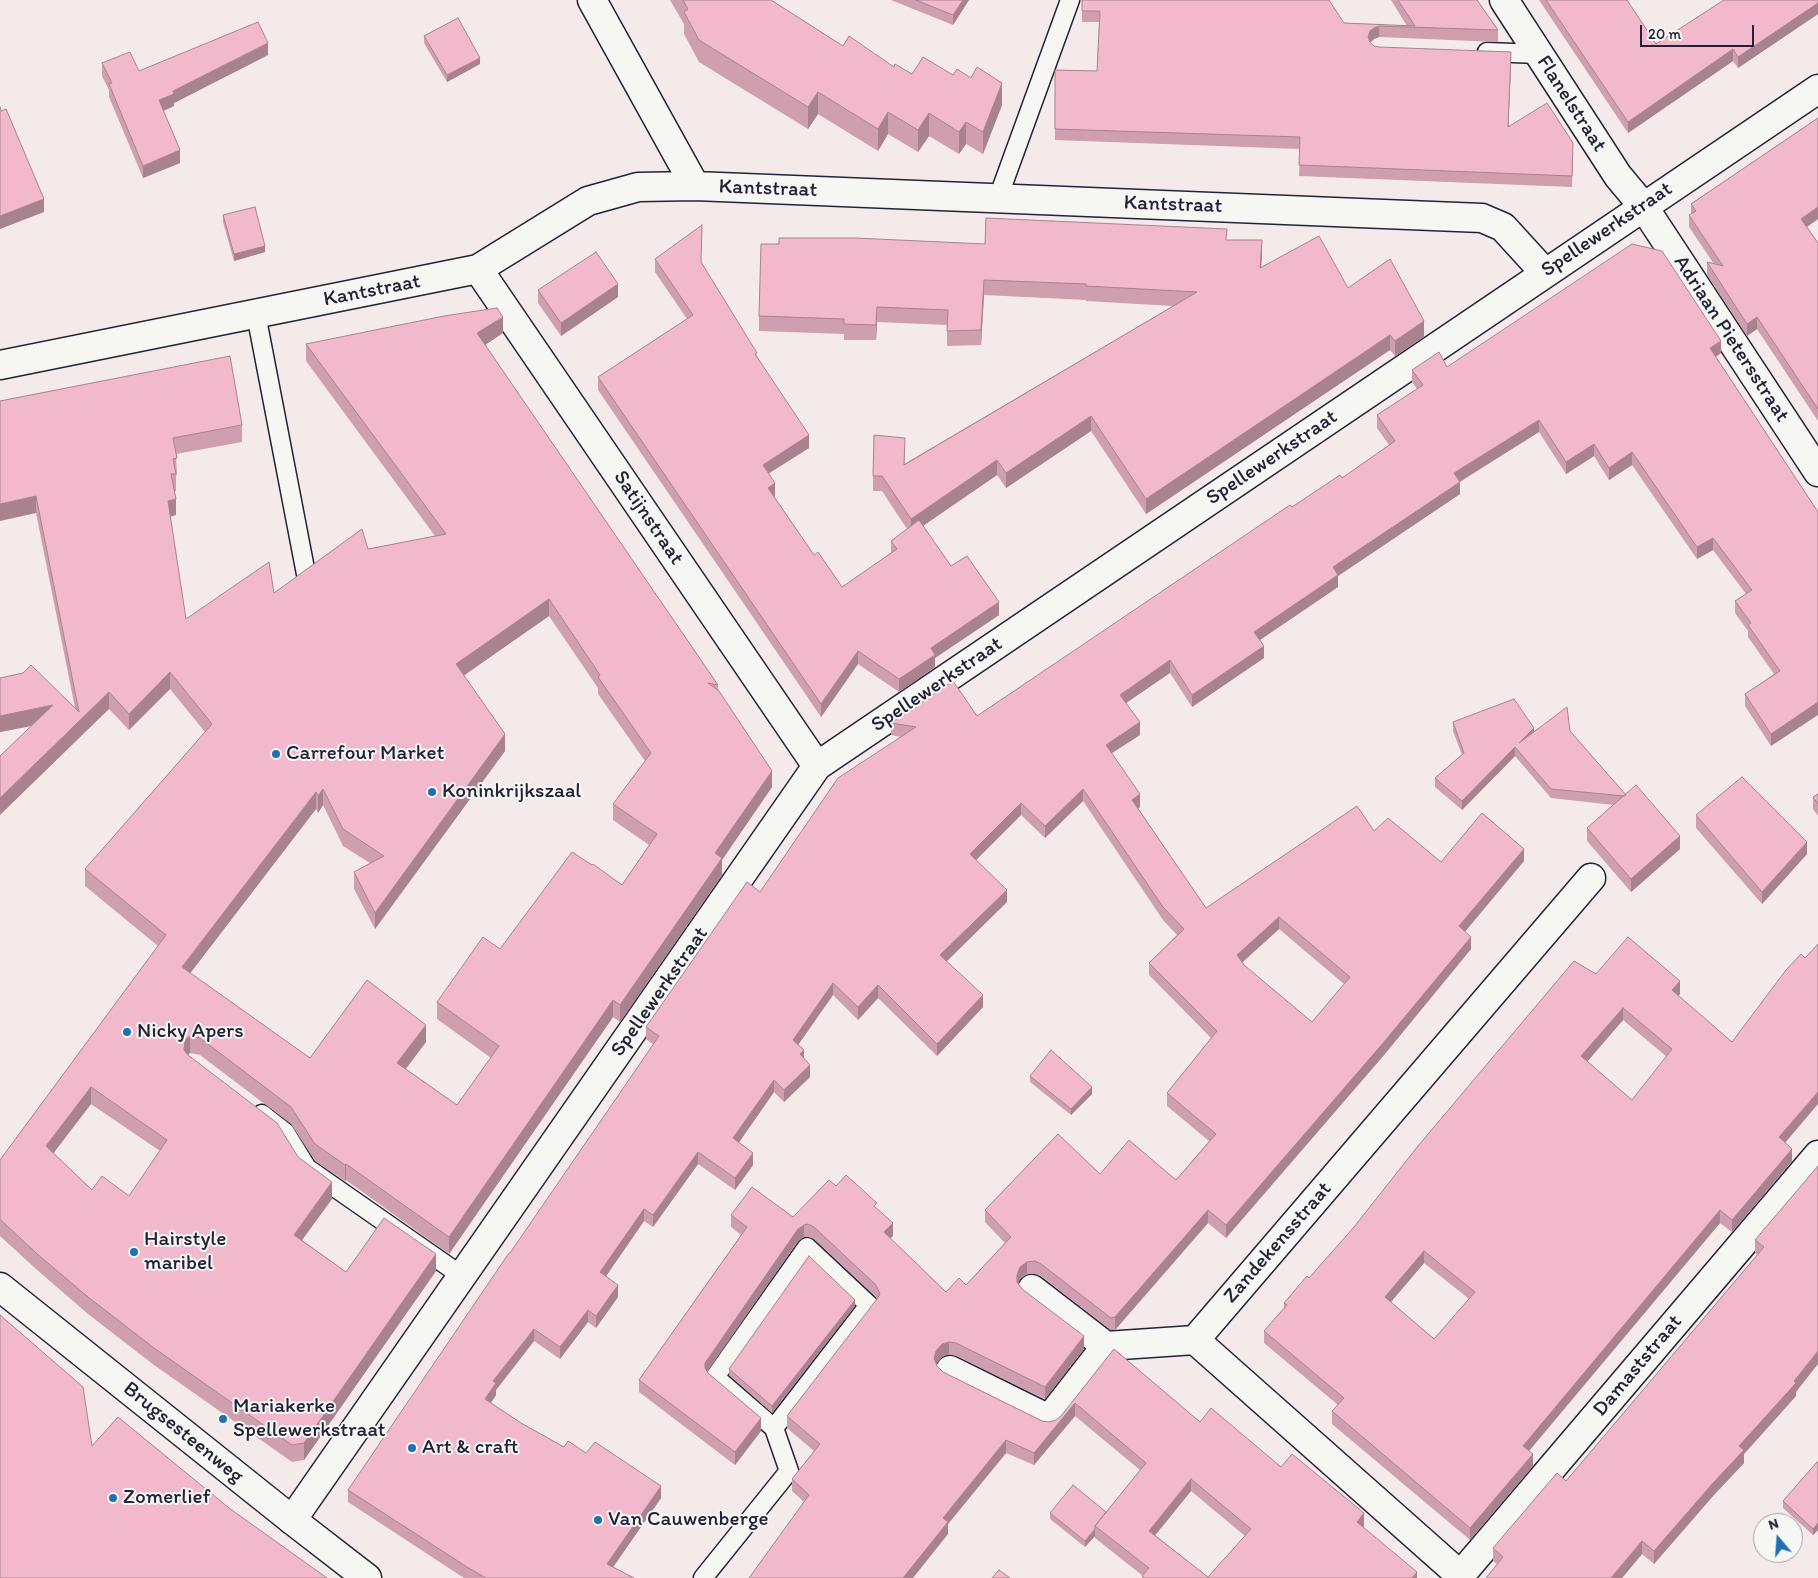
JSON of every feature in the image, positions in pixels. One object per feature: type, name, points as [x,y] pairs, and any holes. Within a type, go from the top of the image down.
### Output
[{"type":"street","points":[[592,0],[695,186]]},
{"type":"street","name":"Flanelstraat","points":[[1504,0],[1618,176],[1643,206]]},
{"type":"street","name":"Spellewerkstraat","points":[[292,1520],[817,766],[1818,89]]},
{"type":"street","name":"Kantstraat","points":[[0,365],[478,269],[588,201],[638,187],[695,186],[1482,218],[1503,227],[1545,273]]},
{"type":"street","name":"Adriaan Pietersstraat","points":[[1643,206],[1818,472]]},
{"type":"street","name":"Satijnstraat","points":[[478,269],[817,766]]},
{"type":"street","name":"Zandekensstraat","points":[[1195,1340],[1591,878]]},
{"type":"street","name":"Damaststraat","points":[[1459,1577],[1818,1154]]},
{"type":"street","name":"Brugsesteenweg","points":[[0,1287],[367,1578]]},
{"type":"street","points":[[1032,1290],[1106,1346],[1195,1340],[1459,1577]]},
{"type":"street","points":[[950,1370],[1049,1419],[1106,1346]]},
{"type":"lane","points":[[998,198],[1070,0]]},
{"type":"lane","points":[[1469,51],[1539,54]]},
{"type":"lane","points":[[256,314],[306,574]]},
{"type":"lane","points":[[247,1103],[285,1132],[307,1168],[462,1276]]},
{"type":"lane","points":[[703,1578],[789,1471],[774,1428],[715,1377],[808,1247],[869,1305],[774,1428]]},
{"type":"building","points":[[683,0],[771,0],[843,46],[849,36],[894,67],[895,64],[912,74],[923,57],[953,75],[957,69],[971,78],[977,67],[1002,83],[983,132],[966,122],[959,132],[929,113],[918,130],[888,112],[878,129],[818,92],[808,107],[699,40],[684,12],[688,9]]},
{"type":"building","points":[[916,0],[963,0],[953,15]]},
{"type":"building","points":[[1082,0],[1329,0],[1344,23],[1415,26],[1398,0],[1477,0],[1498,30],[1379,26],[1370,31],[1368,37],[1374,46],[1379,47],[1511,52],[1508,127],[1547,103],[1573,143],[1572,176],[1299,165],[1300,137],[1055,129],[1055,70],[1097,71],[1100,11],[1082,11]]},
{"type":"building","points":[[1546,0],[1627,0],[1656,44],[1724,0],[1818,0],[1818,3],[1738,57],[1733,49],[1628,122]]},
{"type":"building","points":[[458,18],[480,58],[447,75],[424,36]]},
{"type":"building","points":[[258,22],[268,43],[173,91],[174,94],[159,100],[180,150],[143,166],[109,84],[112,83],[102,63],[130,52],[139,71]]},
{"type":"building","points":[[0,107],[1,111],[6,109],[44,199],[0,216]]},
{"type":"building","points":[[1818,118],[1818,207],[1801,219],[1818,243],[1818,409],[1757,317],[1747,324],[1707,262],[1723,266],[1689,215],[1696,211],[1691,204]]},
{"type":"building","points":[[255,207],[265,246],[234,254],[223,215]]},
{"type":"building","points":[[986,218],[1227,229],[1226,240],[1262,240],[1260,268],[1319,236],[1348,288],[1390,259],[1424,321],[1395,341],[1390,335],[1146,499],[1091,416],[1006,473],[997,460],[911,519],[882,476],[873,476],[874,435],[905,438],[904,465],[1197,292],[1086,286],[1086,284],[984,280],[981,330],[947,331],[948,310],[877,307],[876,325],[844,324],[844,319],[759,316],[761,244],[779,244],[779,238],[855,238],[985,244]]},
{"type":"building","points":[[702,225],[701,262],[757,353],[755,354],[809,435],[763,465],[775,483],[768,488],[814,555],[818,552],[842,587],[897,549],[891,541],[919,520],[951,566],[967,556],[999,602],[931,648],[935,655],[899,679],[858,651],[821,704],[598,377],[693,315],[655,259]]},
{"type":"building","points":[[1632,244],[1662,251],[1721,341],[1710,348],[1818,512],[1818,702],[1771,734],[1745,694],[1780,671],[1748,625],[1751,623],[1735,601],[1752,590],[1713,538],[1697,547],[1632,452],[1609,468],[1594,444],[1566,462],[1539,420],[1454,473],[1460,482],[1333,567],[1338,575],[1254,632],[1264,646],[1192,695],[1170,660],[1120,695],[1140,722],[1106,745],[1140,794],[1132,800],[1206,908],[1357,806],[1374,831],[1388,818],[1441,862],[1482,813],[1524,849],[1459,926],[1471,937],[1384,1042],[1226,1225],[1208,1210],[1115,1317],[1111,1318],[1041,1264],[1035,1261],[1027,1262],[1020,1267],[1017,1282],[1022,1289],[1084,1336],[1045,1387],[956,1343],[942,1344],[936,1351],[934,1358],[937,1366],[943,1372],[1042,1421],[1049,1422],[1061,1416],[1114,1349],[1200,1422],[1211,1408],[1281,1467],[1292,1454],[1364,1513],[1357,1522],[1417,1572],[1412,1578],[1144,1578],[1142,1576],[1149,1568],[1095,1526],[1146,1463],[1075,1403],[1034,1453],[1006,1440],[943,1518],[948,1522],[903,1578],[749,1578],[809,1495],[792,1479],[820,1444],[787,1416],[880,1294],[876,1285],[814,1227],[808,1224],[798,1229],[705,1363],[708,1373],[761,1418],[735,1452],[639,1380],[747,1227],[731,1215],[752,1187],[793,1217],[829,1180],[836,1186],[846,1175],[877,1203],[874,1206],[893,1223],[884,1232],[946,1292],[959,1278],[966,1285],[1011,1237],[985,1210],[1058,1134],[1100,1174],[1129,1140],[1176,1180],[1216,1134],[1167,1093],[1217,1031],[1149,963],[1184,929],[1163,907],[1083,789],[1045,826],[1021,803],[970,854],[1007,890],[940,955],[983,995],[937,1044],[878,985],[858,1007],[833,983],[793,1040],[804,1050],[800,1054],[810,1065],[784,1090],[774,1080],[733,1138],[753,1153],[735,1178],[698,1152],[653,1215],[644,1209],[600,1272],[618,1285],[596,1316],[588,1310],[560,1347],[534,1329],[493,1381],[496,1383],[485,1399],[521,1423],[564,1447],[568,1441],[586,1453],[595,1442],[661,1486],[607,1564],[634,1578],[486,1578],[348,1490],[659,1036],[646,1027],[747,882],[760,892],[838,778],[916,727],[891,723],[953,681],[977,716],[1290,505],[1292,507],[1340,475],[1342,478],[1395,441],[1377,415],[1423,385],[1412,370],[1439,352],[1447,367]],"holes":[[[1279,917],[1350,977],[1312,1022],[1244,965],[1237,955]],[[1191,1479],[1251,1529],[1208,1577],[1149,1531]]]},
{"type":"building","points":[[596,252],[618,284],[561,323],[538,290]]},
{"type":"building","points":[[497,308],[503,317],[477,333],[718,685],[708,683],[719,691],[772,771],[715,853],[722,858],[620,1005],[613,1000],[449,1237],[315,1144],[291,1107],[200,1038],[190,1036],[185,1040],[184,1050],[188,1055],[277,1123],[298,1157],[332,1182],[294,1235],[346,1272],[384,1218],[436,1254],[304,1443],[292,1445],[154,1348],[88,1297],[36,1253],[0,1219],[0,1160],[166,935],[85,869],[212,724],[170,672],[129,714],[109,692],[0,798],[0,756],[53,705],[0,716],[0,678],[23,673],[31,665],[79,712],[36,496],[0,504],[0,401],[230,356],[242,425],[173,438],[177,458],[173,459],[176,474],[171,474],[176,499],[168,501],[186,619],[269,562],[274,593],[362,529],[368,549],[446,534],[306,344],[444,316]],"holes":[[[549,599],[600,675],[598,677],[651,753],[613,804],[657,834],[622,885],[593,864],[572,852],[500,949],[483,937],[437,1002],[499,1046],[457,1105],[397,1063],[426,1025],[367,980],[310,1058],[182,967],[316,792],[318,796],[323,789],[343,829],[384,856],[354,872],[375,913],[505,734],[456,664]],[[91,1087],[167,1140],[129,1196],[102,1176],[92,1190],[46,1146]]]},
{"type":"building","points":[[1514,699],[1534,728],[1519,743],[1567,707],[1570,731],[1626,795],[1551,789],[1515,747],[1462,801],[1435,778],[1464,753],[1453,722]]},
{"type":"building","points":[[1742,777],[1807,842],[1762,892],[1696,815]]},
{"type":"building","points":[[1636,785],[1680,836],[1631,879],[1587,828]]},
{"type":"building","points":[[1818,794],[1818,804],[1813,797]]},
{"type":"building","points":[[1628,937],[1680,981],[1672,990],[1732,1042],[1786,970],[1801,954],[1805,958],[1818,944],[1818,1092],[1779,1137],[1792,1149],[1732,1220],[1720,1210],[1523,1446],[1533,1454],[1470,1528],[1332,1411],[1344,1398],[1264,1331],[1287,1305],[1284,1303],[1354,1227],[1418,1146],[1574,961],[1596,974]],"holes":[[[1623,1008],[1672,1049],[1632,1100],[1581,1056]],[[1424,1251],[1475,1292],[1434,1339],[1385,1297]]]},
{"type":"building","points":[[1051,1050],[1092,1087],[1071,1109],[1030,1076]]},
{"type":"building","points":[[1818,1166],[1818,1351],[1794,1381],[1796,1383],[1739,1446],[1744,1450],[1654,1551],[1642,1541],[1611,1578],[1486,1578],[1503,1557],[1493,1548],[1557,1473],[1566,1481],[1764,1247],[1755,1240]]},
{"type":"building","points":[[809,1256],[855,1300],[772,1406],[729,1369]]},
{"type":"building","points":[[0,1315],[83,1387],[92,1446],[118,1417],[229,1508],[327,1578],[0,1578]]},
{"type":"building","points":[[1817,1462],[1818,1523],[1813,1529],[1803,1520],[1803,1513],[1796,1513],[1783,1501]]},
{"type":"building","points":[[1073,1485],[1106,1512],[1085,1541],[1050,1513]]},
{"type":"building","points":[[999,1570],[1010,1578],[992,1578]]},
{"type":"place","name":"Carrefour Market","points":[[276,754]]},
{"type":"place","name":"Koninkrijkszaal","points":[[432,792]]},
{"type":"place","name":"Nicky Apers","points":[[127,1032]]},
{"type":"place","name":"Hairstyle maribel","points":[[134,1252]]},
{"type":"place","name":"Mariakerke Spellewerkstraat","points":[[223,1419]]},
{"type":"place","name":"Art & craft","points":[[412,1448]]},
{"type":"place","name":"Zomerlief","points":[[113,1498]]},
{"type":"place","name":"Van Cauwenberge","points":[[598,1520]]}]
